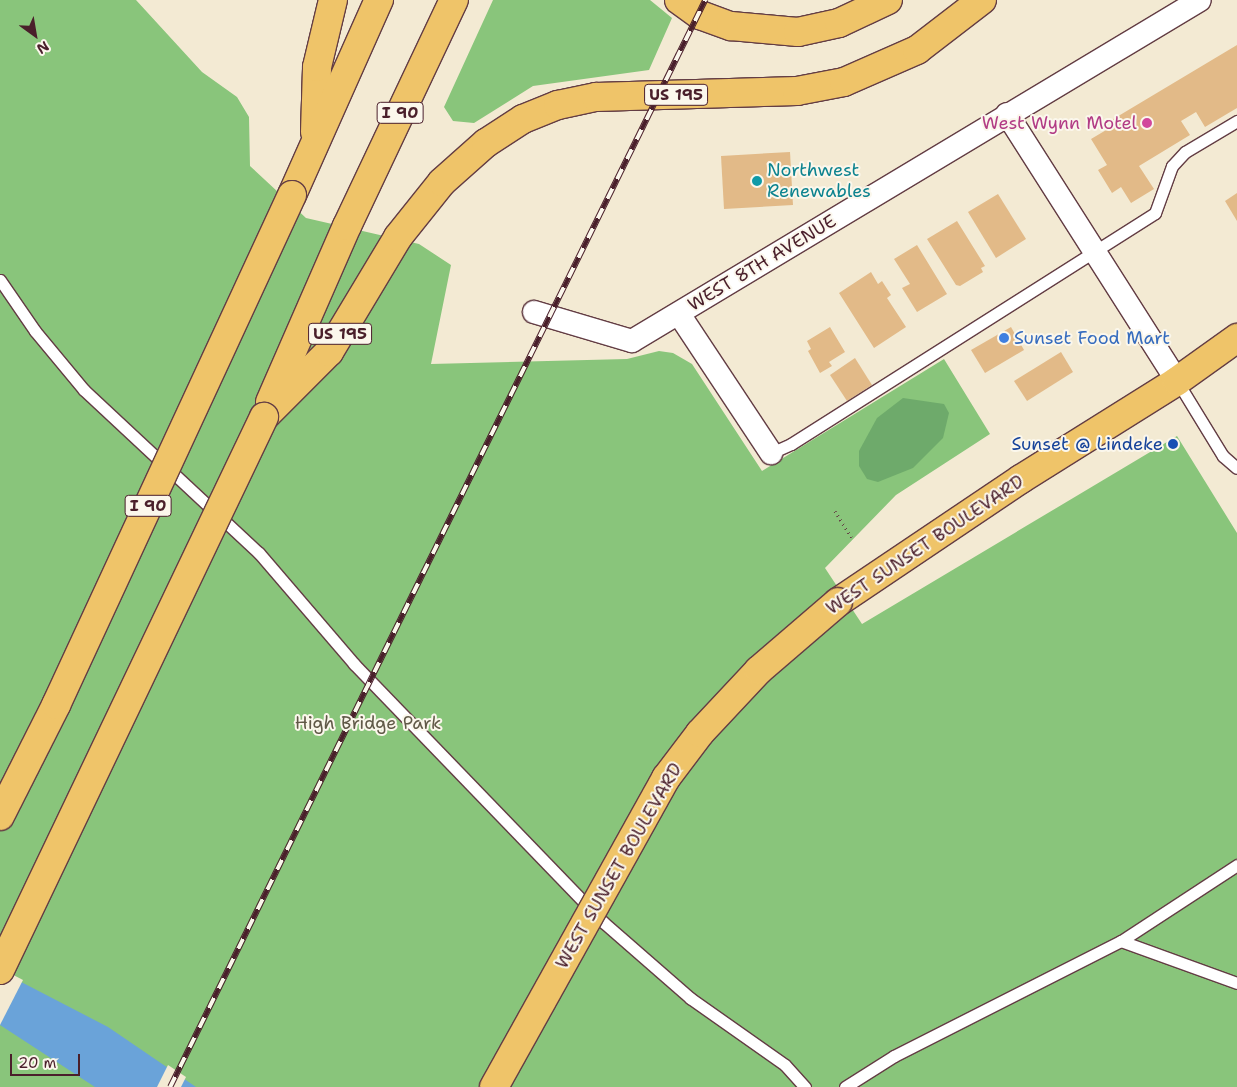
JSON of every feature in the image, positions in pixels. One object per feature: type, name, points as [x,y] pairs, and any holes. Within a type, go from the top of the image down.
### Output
[{"type":"main road","points":[[314,145],[318,67],[333,0]]},
{"type":"main road","name":"I 90","points":[[0,816],[60,696],[292,195],[379,0]]},
{"type":"main road","name":"I 90","points":[[0,970],[264,417],[347,226],[454,0]]},
{"type":"main road","points":[[679,0],[700,15],[731,26],[798,32],[839,23],[888,0]]},
{"type":"main road","name":"US 195","points":[[264,417],[329,352],[398,238],[442,182],[486,143],[532,116],[558,105],[596,97],[797,91],[844,82],[916,50],[982,0]]},
{"type":"main road","name":"WEST SUNSET BOULEVARD","points":[[494,1087],[666,778],[700,734],[759,670],[838,602],[1021,479],[1177,381],[1237,338]]},
{"type":"street","name":"WEST 8TH AVENUE","points":[[534,312],[632,341],[1007,114],[1200,0]]},
{"type":"street","points":[[1007,114],[1177,381]]},
{"type":"street","points":[[679,314],[771,453]]},
{"type":"lane","points":[[771,453],[791,444],[1155,213],[1172,166],[1185,152],[1237,120]]},
{"type":"lane","points":[[0,280],[35,331],[84,390],[259,553],[354,664],[603,922],[690,998],[785,1065],[805,1087]]},
{"type":"lane","points":[[1177,381],[1223,456],[1237,468]]},
{"type":"lane","points":[[845,1087],[894,1056],[1121,940],[1237,865]]},
{"type":"lane","points":[[1121,940],[1237,983]]},
{"type":"path","points":[[834,511],[851,537]]},
{"type":"green space","name":"High Bridge Park","points":[[0,0],[136,0],[202,72],[237,97],[249,117],[250,166],[306,218],[419,244],[451,265],[431,364],[627,359],[659,351],[673,353],[692,364],[762,471],[944,359],[990,434],[896,495],[825,568],[862,624],[1177,436],[1237,533],[1237,1087],[0,1087]]},
{"type":"green space","points":[[493,0],[650,0],[672,18],[649,70],[533,86],[474,123],[453,121],[444,107]]},
{"type":"green space","points":[[903,398],[944,404],[949,413],[943,438],[913,468],[878,482],[867,479],[859,466],[859,451],[877,418]]},
{"type":"water","points":[[0,971],[108,1027],[196,1087],[95,1087],[0,1025]]},
{"type":"pier","points":[[0,968],[23,980],[0,1025]]},
{"type":"pier","points":[[168,1065],[186,1077],[181,1087],[157,1087]]},
{"type":"building","name":"West Wynn Motel","points":[[1237,45],[1237,108],[1205,127],[1196,112],[1181,121],[1190,135],[1139,166],[1154,189],[1131,203],[1121,187],[1112,193],[1098,170],[1107,165],[1091,139],[1113,126],[1110,121]]},
{"type":"building","name":"Northwest Renewables","points":[[790,152],[793,205],[724,209],[721,156]]},
{"type":"building","points":[[1237,193],[1237,221],[1225,201]]},
{"type":"building","points":[[998,194],[1026,239],[996,258],[968,212]]},
{"type":"building","points":[[957,221],[985,266],[981,268],[983,272],[960,286],[956,285],[927,239]]},
{"type":"building","points":[[917,245],[947,294],[917,312],[902,288],[910,284],[894,259]]},
{"type":"building","points":[[871,272],[878,284],[882,281],[891,295],[887,298],[906,327],[874,348],[839,293]]},
{"type":"building","points":[[830,327],[845,352],[829,362],[832,366],[820,373],[808,351],[811,349],[807,341]]},
{"type":"building","name":"Sunset Food Mart","points":[[1011,327],[1024,350],[985,373],[971,350]]},
{"type":"building","name":"Sunset Food Mart","points":[[1061,352],[1073,372],[1027,401],[1014,381]]},
{"type":"building","points":[[855,358],[872,385],[847,401],[830,375]]},
{"type":"railway","points":[[170,1087],[705,0]]},
{"type":"place","name":"West Wynn Motel","points":[[1147,123]]},
{"type":"place","name":"Northwest Renewables","points":[[757,181]]},
{"type":"place","name":"Sunset Food Mart","points":[[1004,338]]},
{"type":"place","name":"Sunset @ Lindeke","points":[[1173,444]]}]
